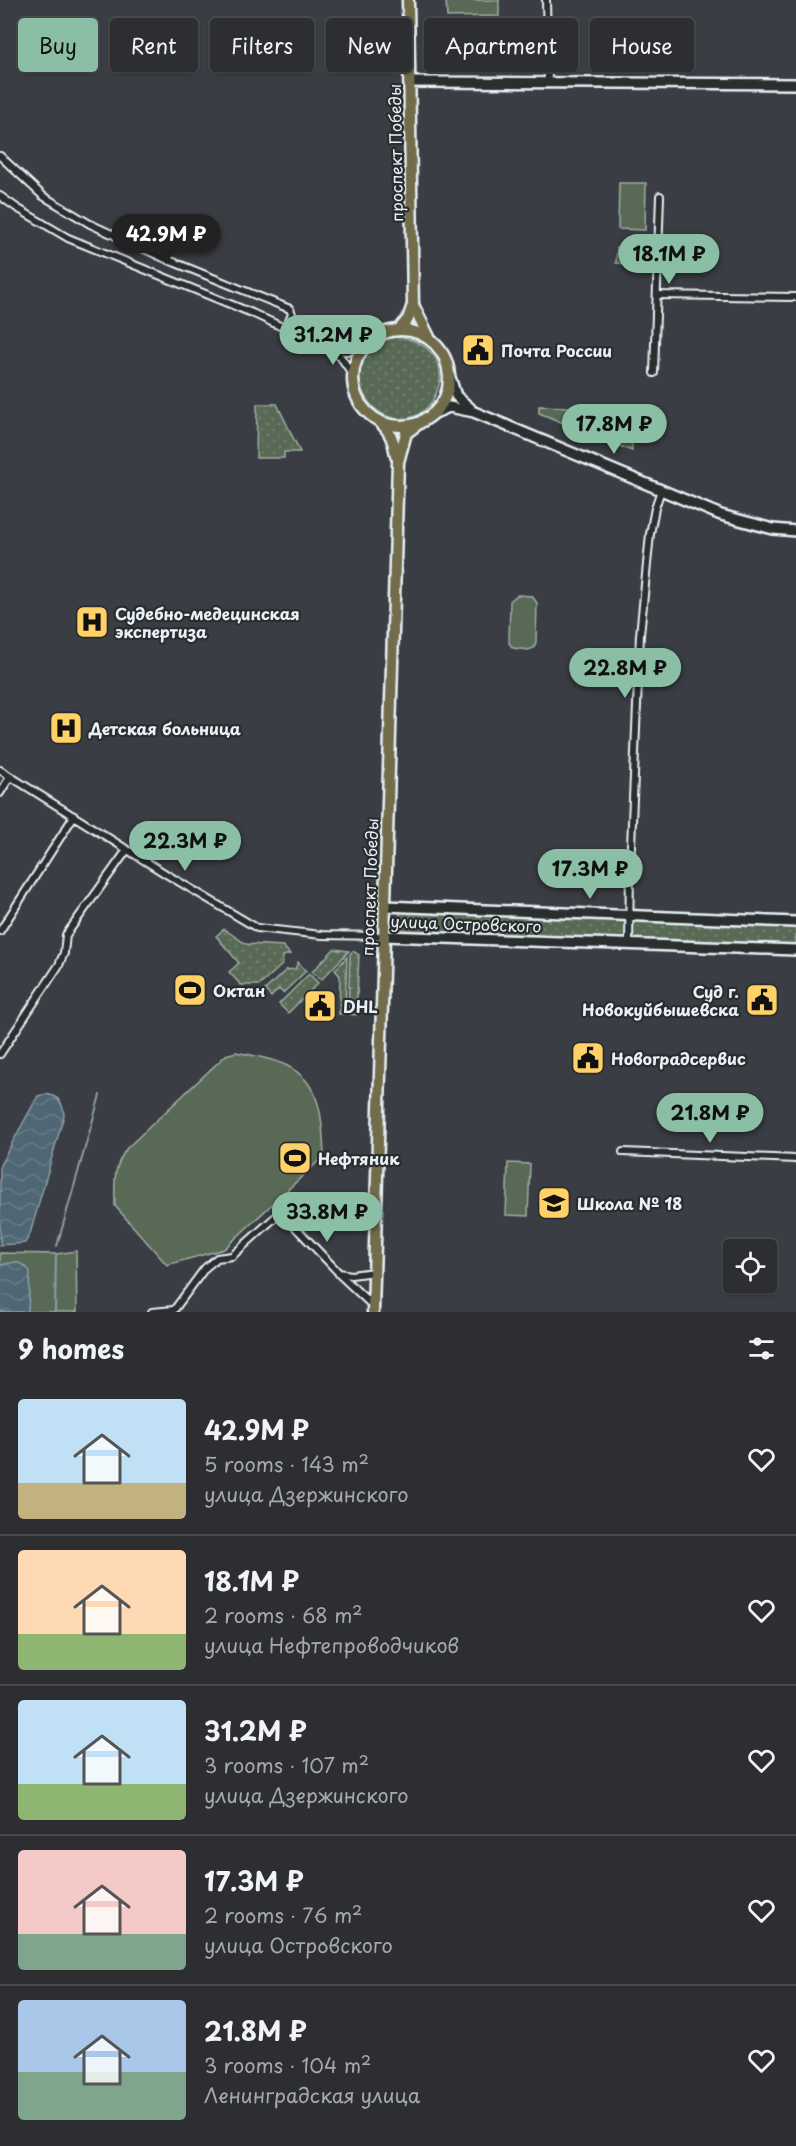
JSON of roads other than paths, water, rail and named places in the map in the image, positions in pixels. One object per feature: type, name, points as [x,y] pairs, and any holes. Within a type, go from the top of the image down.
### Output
[{"type":"main road","name":"проспект Победы","points":[[408,0],[413,305],[430,340]]},
{"type":"main road","points":[[409,82],[796,84]]},
{"type":"main road","points":[[399,330],[408,320],[413,305]]},
{"type":"main road","points":[[474,412],[456,396],[443,356],[430,340],[417,333],[399,330],[377,336],[363,348],[356,361],[353,375],[357,395],[376,419],[396,426],[414,423],[449,407],[474,412],[744,522],[773,529],[796,531]]},
{"type":"main road","points":[[429,416],[444,400],[448,371]]},
{"type":"main road","name":"проспект Победы","points":[[373,1309],[398,462],[406,433],[429,416]]},
{"type":"main road","name":"проспект Победы","points":[[376,419],[393,439],[398,462]]},
{"type":"main road","name":"улица Островского","points":[[384,906],[796,922]]},
{"type":"main road","name":"улица Островского","points":[[383,936],[796,950]]},
{"type":"street","points":[[546,0],[548,83]]},
{"type":"street","points":[[0,156],[43,195],[90,224],[166,259],[290,309],[292,314],[286,328]]},
{"type":"street","points":[[0,196],[68,237],[286,328],[323,346],[344,360],[353,375]]},
{"type":"street","points":[[654,373],[660,196]]},
{"type":"street","points":[[657,295],[796,297]]},
{"type":"street","points":[[323,346],[346,351],[363,348]]},
{"type":"street","points":[[629,944],[640,635],[651,534],[655,508],[661,490]]},
{"type":"street","name":"улица Островского","points":[[0,770],[257,928],[322,935],[383,936]]},
{"type":"street","points":[[0,793],[10,777]]},
{"type":"street","points":[[0,931],[74,816]]},
{"type":"street","points":[[0,1054],[59,965],[64,953],[66,935],[127,850]]},
{"type":"street","points":[[623,1152],[796,1159]]},
{"type":"street","points":[[152,1312],[174,1310],[205,1268],[217,1258],[232,1256],[281,1212],[373,1309]]},
{"type":"street","points":[[339,1273],[351,1275],[374,1272]]},
{"type":"water","points":[[46,1094],[60,1101],[64,1115],[30,1234],[25,1243],[0,1245],[0,1165],[38,1096]]},
{"type":"water","points":[[16,1262],[30,1271],[28,1312],[0,1312],[0,1265]]},
{"type":"waterway","points":[[57,1246],[100,1095]]},
{"type":"waterway","points":[[55,1312],[56,1254]]},
{"type":"place","name":"Почта России","points":[[478,350]]},
{"type":"place","name":"Судебно-медецинская экспертиза","points":[[92,622]]},
{"type":"place","name":"Детская больница","points":[[66,728]]},
{"type":"place","name":"Октан","points":[[190,990]]},
{"type":"place","name":"Суд г. Новокуйбышевска","points":[[762,1000]]},
{"type":"place","name":"DHL","points":[[320,1006]]},
{"type":"place","name":"Новоградсервис","points":[[588,1058]]},
{"type":"place","name":"Нефтяник","points":[[295,1158]]},
{"type":"place","name":"Школа № 18","points":[[554,1203]]}]
